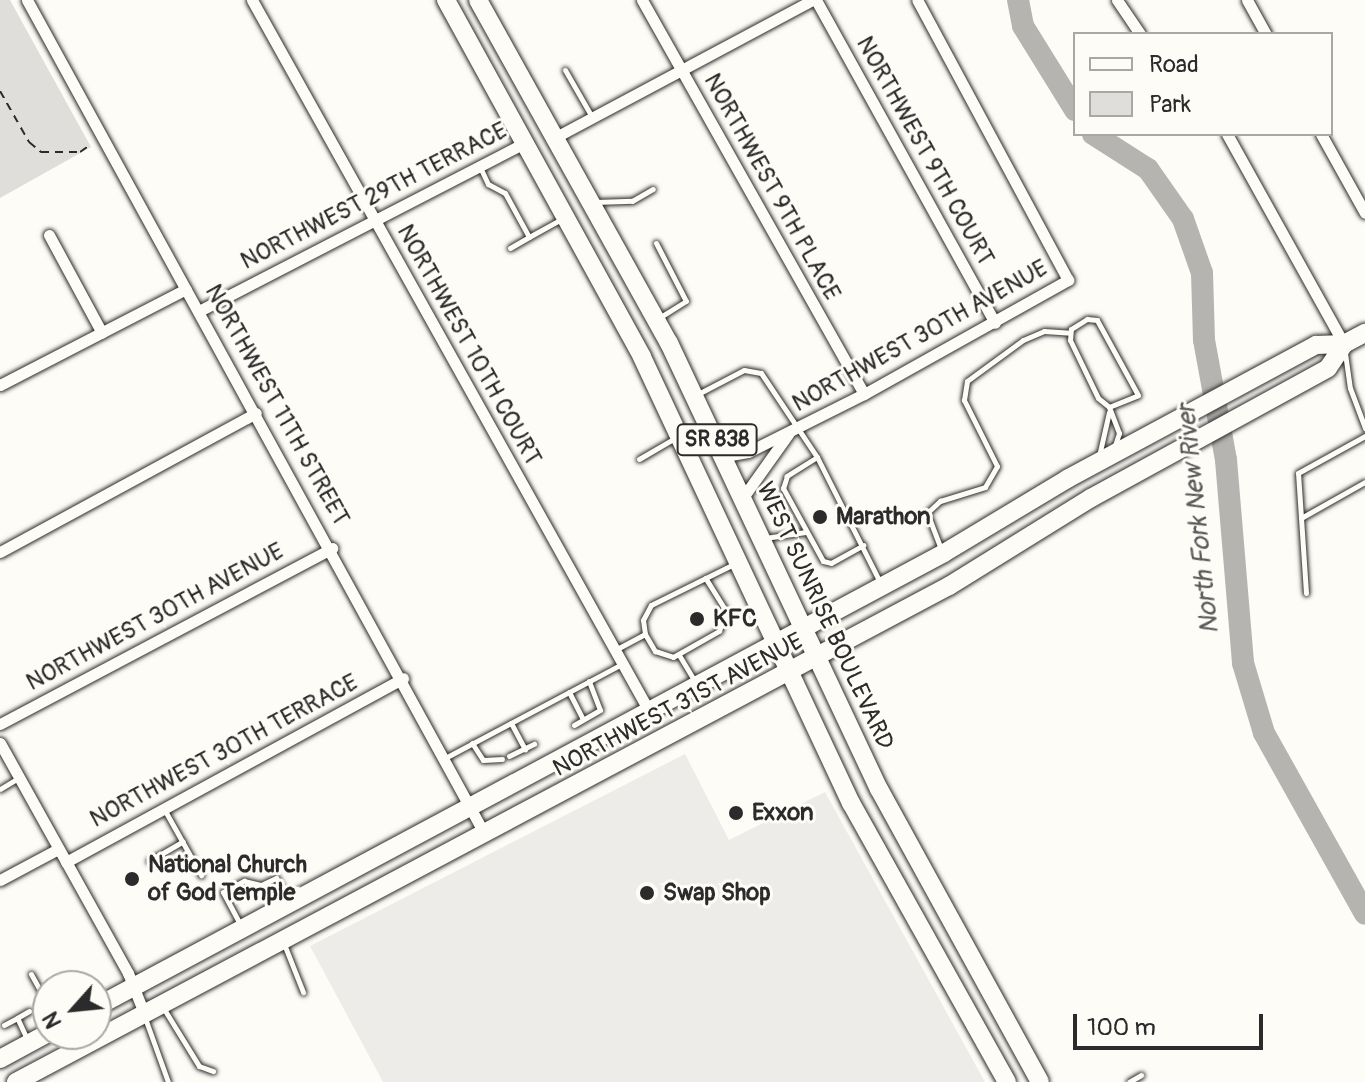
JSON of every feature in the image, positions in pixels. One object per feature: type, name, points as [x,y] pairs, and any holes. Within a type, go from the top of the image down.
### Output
[{"type":"main road","name":"SR 838","points":[[446,0],[566,216],[680,436],[788,674],[851,803],[1007,1082]]},
{"type":"main road","name":"WEST SUNRISE BOULEVARD","points":[[478,0],[656,320],[725,456],[879,789],[1040,1082]]},
{"type":"main road","points":[[511,116],[533,134],[554,138]]},
{"type":"main road","points":[[526,142],[546,148],[573,173]]},
{"type":"main road","name":"NORTHWEST 31ST AVENUE","points":[[112,999],[944,553],[1104,459],[1242,384],[1316,345],[1344,344],[1365,333]]},
{"type":"main road","name":"NORTHWEST 31ST AVENUE","points":[[16,1082],[949,586],[1091,498],[1328,368],[1344,344]]},
{"type":"main road","points":[[1091,498],[1103,482],[1104,459]]},
{"type":"main road","points":[[0,1059],[32,1041]]},
{"type":"street","name":"NORTHWEST 11TH STREET","points":[[27,0],[332,548],[484,833]]},
{"type":"street","name":"NORTHWEST 10TH COURT","points":[[252,0],[649,711]]},
{"type":"street","name":"NORTHWEST 9TH PLACE","points":[[642,0],[864,394]]},
{"type":"street","points":[[554,138],[814,0]]},
{"type":"street","name":"NORTHWEST 9TH COURT","points":[[814,0],[995,323]]},
{"type":"street","name":"NORTHWEST 30TH AVENUE","points":[[725,456],[748,452],[796,429],[995,323],[1068,280],[917,0]]},
{"type":"street","points":[[1117,0],[1139,32]]},
{"type":"street","points":[[1247,0],[1265,32]]},
{"type":"street","points":[[1228,136],[1344,344]]},
{"type":"street","points":[[1322,136],[1365,213]]},
{"type":"street","name":"NORTHWEST 29TH TERRACE","points":[[199,311],[526,142]]},
{"type":"street","points":[[49,235],[102,333]]},
{"type":"street","points":[[0,385],[186,289]]},
{"type":"street","points":[[0,552],[256,413]]},
{"type":"street","name":"NORTHWEST 30TH AVENUE","points":[[744,496],[775,446],[796,429]]},
{"type":"street","name":"NORTHWEST 30TH AVENUE","points":[[0,724],[332,548]]},
{"type":"street","name":"NORTHWEST 30TH TERRACE","points":[[66,862],[403,678]]},
{"type":"street","points":[[0,743],[134,988],[144,1013]]},
{"type":"street","points":[[0,880],[58,849]]},
{"type":"lane","points":[[565,70],[593,118]]},
{"type":"lane","points":[[479,166],[488,184],[505,193],[529,237]]},
{"type":"lane","points":[[590,203],[632,201],[653,189]]},
{"type":"lane","points":[[510,248],[566,216]]},
{"type":"lane","points":[[656,243],[686,301],[656,320]]},
{"type":"lane","points":[[944,553],[927,513],[940,501],[990,483],[997,466],[964,400],[967,381],[1023,340],[1044,331],[1070,333],[1087,319],[1097,320],[1138,395],[1109,407]]},
{"type":"lane","points":[[1070,333],[1098,398],[1109,407],[1119,433],[1104,459]]},
{"type":"lane","points":[[1344,344],[1350,388],[1365,428]]},
{"type":"lane","points":[[695,396],[744,370],[757,369],[817,457],[882,586]]},
{"type":"lane","points":[[1104,459],[1109,407]]},
{"type":"lane","points":[[639,459],[680,436]]},
{"type":"lane","points":[[1306,593],[1298,473],[1365,436]]},
{"type":"lane","points":[[817,457],[787,476],[783,488],[823,561],[831,563],[863,545]]},
{"type":"lane","points":[[1301,518],[1365,482]]},
{"type":"lane","points":[[764,539],[807,532]]},
{"type":"lane","points":[[705,578],[726,619],[719,631],[679,655],[663,656],[645,634],[643,620],[651,605],[705,578],[738,562]]},
{"type":"lane","points":[[614,650],[645,634]]},
{"type":"lane","points":[[679,655],[697,686]]},
{"type":"lane","points":[[445,758],[623,664]]},
{"type":"lane","points":[[574,725],[600,710],[589,681]]},
{"type":"lane","points":[[569,692],[584,720]]},
{"type":"lane","points":[[511,723],[525,749]]},
{"type":"lane","points":[[472,743],[483,760],[506,758],[534,744]]},
{"type":"lane","points":[[0,789],[19,778]]},
{"type":"lane","points":[[164,808],[201,875]]},
{"type":"lane","points":[[149,861],[183,841]]},
{"type":"lane","points":[[243,929],[223,892],[234,886],[244,881],[261,885],[276,878],[291,904]]},
{"type":"lane","points":[[281,940],[303,992]]},
{"type":"lane","points":[[162,1004],[199,1066],[213,1071]]},
{"type":"lane","points":[[4,1025],[29,1011]]},
{"type":"lane","points":[[144,1013],[168,1082]]},
{"type":"lane","points":[[17,1018],[29,1043]]},
{"type":"lane","points":[[1129,1082],[1141,1075]]},
{"type":"path","points":[[0,91],[29,142],[41,152],[80,152],[90,145]]},
{"type":"shaded area","name":"Swap Shop","points":[[685,754],[729,840],[825,792],[985,1082],[383,1082],[310,946]]},
{"type":"green space","points":[[0,0],[10,0],[91,147],[0,198]]},
{"type":"waterway","name":"North Fork New River","points":[[1018,0],[1023,26],[1073,107]]},
{"type":"waterway","name":"North Fork New River","points":[[1096,136],[1148,169],[1183,219],[1202,273],[1204,340],[1226,460],[1243,663],[1264,733],[1365,914]]},
{"type":"place","name":"Marathon","points":[[820,517]]},
{"type":"place","name":"KFC","points":[[697,619]]},
{"type":"place","name":"Exxon","points":[[736,813]]},
{"type":"place","name":"National Church of God Temple","points":[[132,879]]},
{"type":"place","name":"Swap Shop","points":[[647,893]]}]
